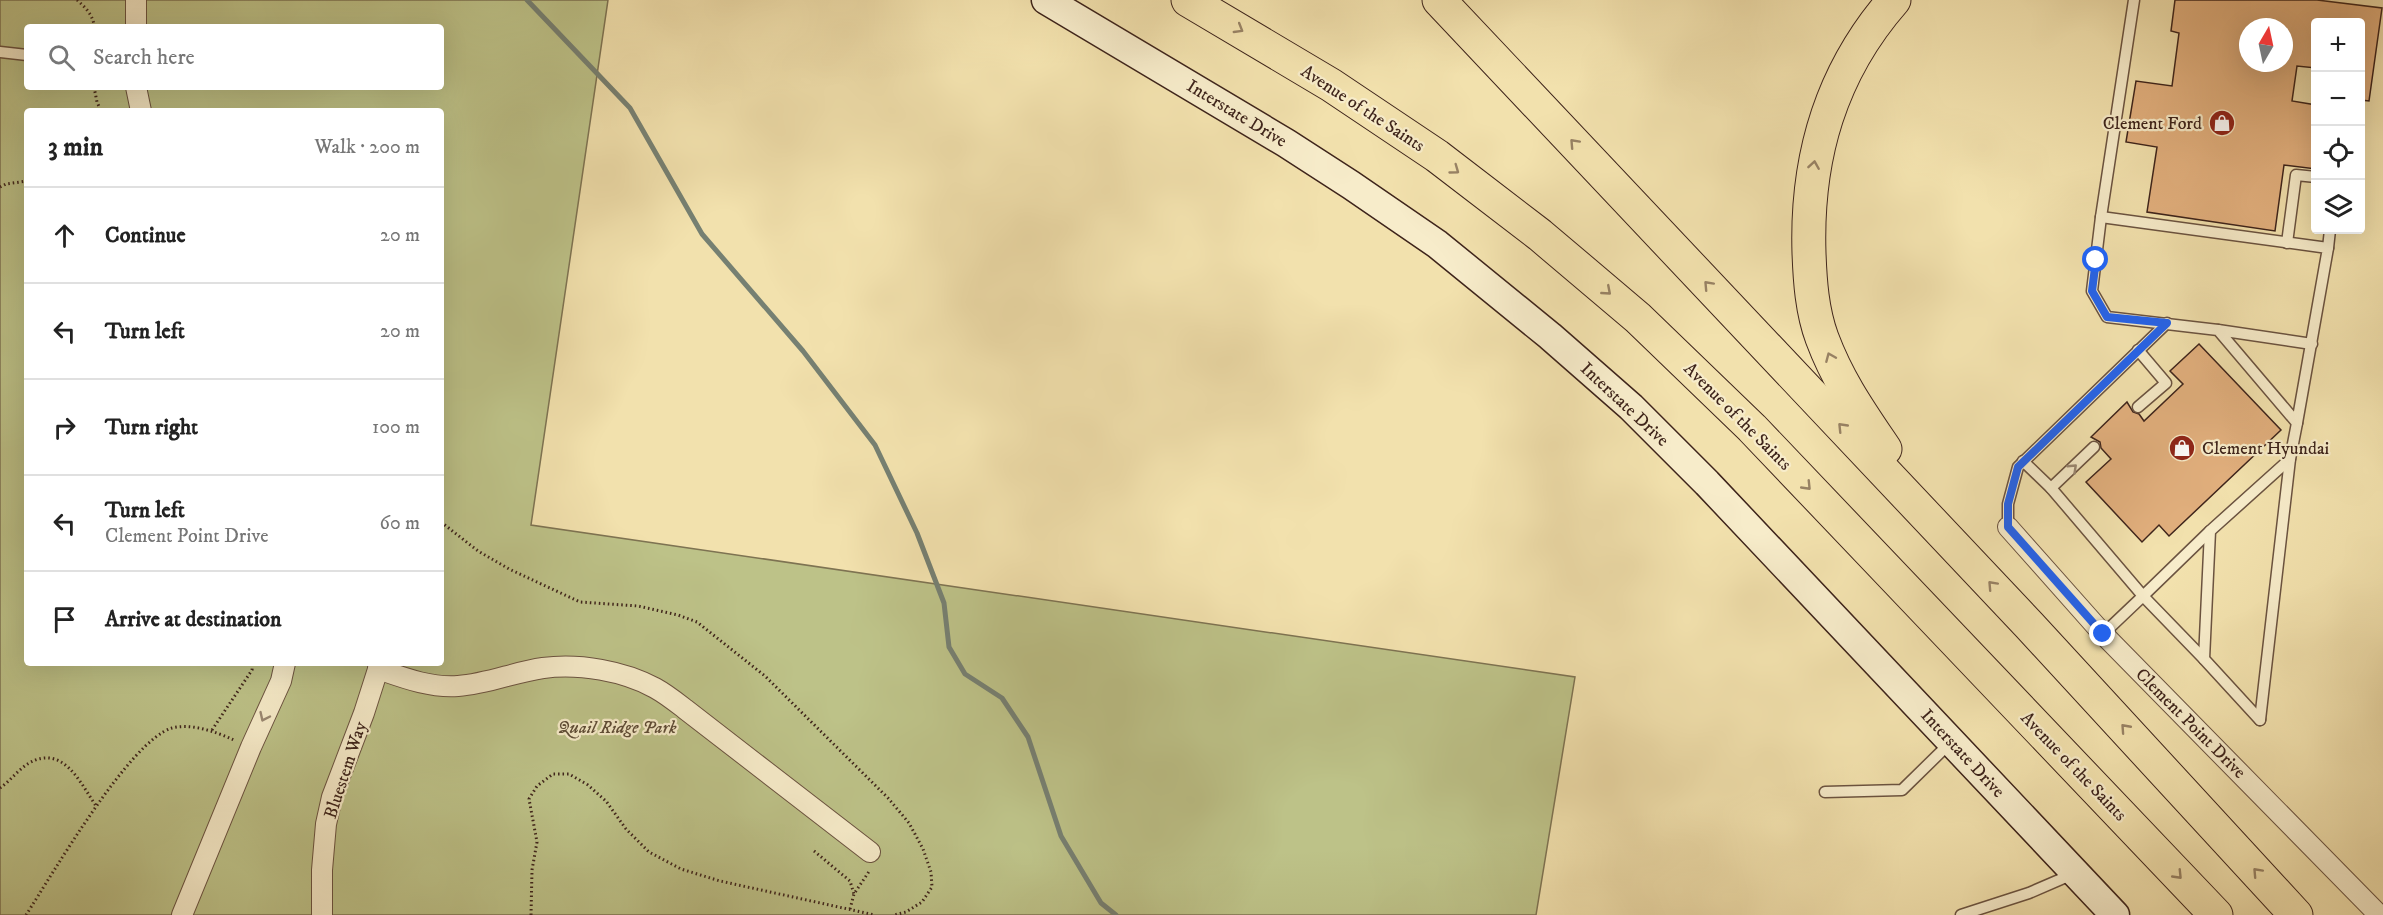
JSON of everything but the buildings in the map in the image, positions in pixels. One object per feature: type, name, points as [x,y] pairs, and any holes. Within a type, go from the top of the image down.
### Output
[{"type":"highway","name":"Avenue of the Saints","points":[[1188,0],[1331,85],[1437,156],[1540,235],[1638,318],[1752,428],[2216,915]]},
{"type":"highway","points":[[1439,0],[1940,530],[2296,915]]},
{"type":"highway","points":[[1893,0],[1876,20],[1846,67],[1826,114],[1814,161],[1808,216],[1810,285],[1822,336],[1844,389],[1940,530]]},
{"type":"main road","name":"Interstate Drive","points":[[1046,0],[1286,142],[1342,178],[1428,238],[1497,292],[1603,382],[1659,435],[2115,915]]},
{"type":"street","points":[[136,0],[136,24]]},
{"type":"street","points":[[137,90],[140,108]]},
{"type":"street","name":"Clement Point Drive","points":[[2008,527],[2103,634],[2379,915]]},
{"type":"street","points":[[182,915],[250,747],[281,681],[284,666]]},
{"type":"street","points":[[379,666],[417,683],[456,687],[493,681],[543,668],[582,667],[618,675],[655,688],[686,709],[870,852]]},
{"type":"street","name":"Bluestem Way","points":[[322,915],[322,870],[326,824],[332,797],[379,666]]},
{"type":"lane","points":[[2134,0],[2092,291],[2107,317],[2167,323],[2312,344]]},
{"type":"lane","points":[[0,52],[24,55]]},
{"type":"lane","points":[[2287,243],[2296,175],[2311,176]]},
{"type":"lane","points":[[2101,217],[2328,248]]},
{"type":"lane","points":[[2023,461],[2051,488],[2143,596],[2260,720],[2290,459],[2330,234]]},
{"type":"lane","points":[[2008,527],[2008,504],[2018,467],[2167,323]]},
{"type":"lane","points":[[2218,330],[2297,423]]},
{"type":"lane","points":[[2138,407],[2166,383],[2139,350]]},
{"type":"lane","points":[[2051,488],[2094,447]]},
{"type":"lane","points":[[2103,634],[2210,531],[2290,459]]},
{"type":"lane","points":[[2204,659],[2210,531]]},
{"type":"lane","points":[[1825,792],[1902,790],[1951,742]]},
{"type":"lane","points":[[1961,915],[1989,910],[2076,872]]},
{"type":"path","points":[[77,0],[84,6],[94,24]]},
{"type":"path","points":[[95,90],[100,108]]},
{"type":"path","points":[[0,187],[24,181]]},
{"type":"path","points":[[444,524],[478,551],[509,569],[580,602],[638,606],[697,622],[765,676],[888,798],[914,832],[931,872],[932,887],[922,902],[906,912],[894,915]]},
{"type":"path","points":[[211,730],[253,666]]},
{"type":"path","points":[[26,915],[96,806],[126,768],[159,733],[174,727],[211,730],[250,747]]},
{"type":"path","points":[[0,788],[28,764],[45,757],[62,761],[96,806]]},
{"type":"path","points":[[531,915],[532,870],[537,842],[529,799],[537,786],[553,774],[568,774],[588,785],[606,801],[626,829],[649,852],[681,869],[720,882],[875,915]]},
{"type":"path","points":[[814,851],[850,881],[854,894]]},
{"type":"path","points":[[850,909],[854,894],[877,859],[870,852]]},
{"type":"green space","name":"Quail Ridge Park","points":[[0,0],[608,0],[531,525],[1575,677],[1536,915],[0,915]]},
{"type":"waterway","points":[[527,0],[630,108],[702,234],[803,351],[875,445],[917,533],[944,603],[949,647],[965,674],[1002,698],[1028,737],[1061,836],[1101,903],[1116,915]]},
{"type":"place","name":"Clement Ford","points":[[2222,123]]},
{"type":"place","name":"Clement Hyundai","points":[[2182,448]]},
{"type":"route","points":[[2096,260],[2092,291],[2107,317],[2167,323],[2018,467],[2008,504],[2008,527],[2103,634]]}]
